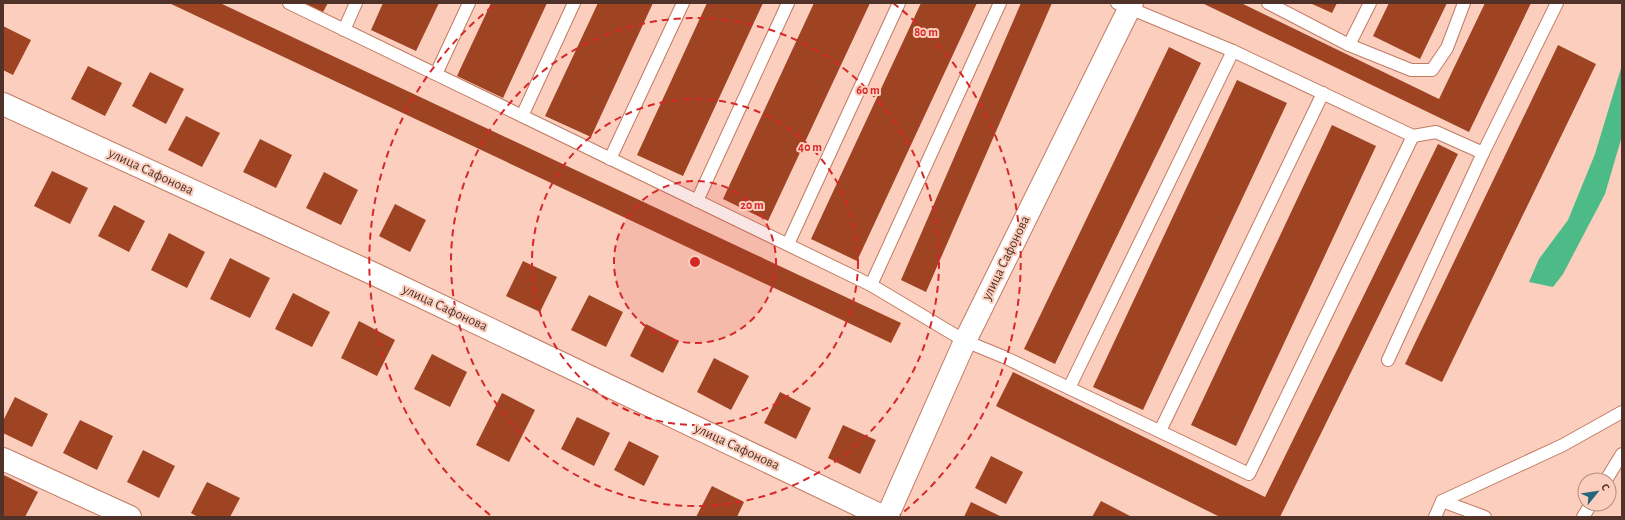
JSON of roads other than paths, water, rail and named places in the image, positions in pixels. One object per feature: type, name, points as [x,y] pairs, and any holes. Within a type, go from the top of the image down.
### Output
[{"type":"street","name":"улица Сафонова","points":[[3,104],[374,274],[886,517],[964,342],[1126,5]]},
{"type":"street","points":[[3,459],[130,517]]},
{"type":"lane","points":[[289,3],[871,285],[964,342],[1004,357],[1249,474],[1413,136]]},
{"type":"lane","points":[[344,30],[356,3]]},
{"type":"lane","points":[[436,74],[469,3]]},
{"type":"lane","points":[[522,116],[574,3]]},
{"type":"lane","points":[[610,159],[683,3]]},
{"type":"lane","points":[[697,201],[788,3]]},
{"type":"lane","points":[[788,244],[899,3]]},
{"type":"lane","points":[[871,285],[1000,3]]},
{"type":"lane","points":[[1268,3],[1349,45],[1411,70],[1432,70],[1447,48],[1464,3]]},
{"type":"lane","points":[[1349,45],[1370,3]]},
{"type":"lane","points":[[1388,360],[1483,153],[1557,3]]},
{"type":"lane","points":[[1126,5],[1233,51],[1413,136],[1436,132],[1483,153]]},
{"type":"lane","points":[[1069,388],[1233,51]]},
{"type":"lane","points":[[1160,431],[1323,93]]},
{"type":"lane","points":[[1435,517],[1442,500],[1563,445],[1622,412]]},
{"type":"lane","points":[[1611,472],[1622,454]]},
{"type":"lane","points":[[1442,500],[1485,517]]}]
